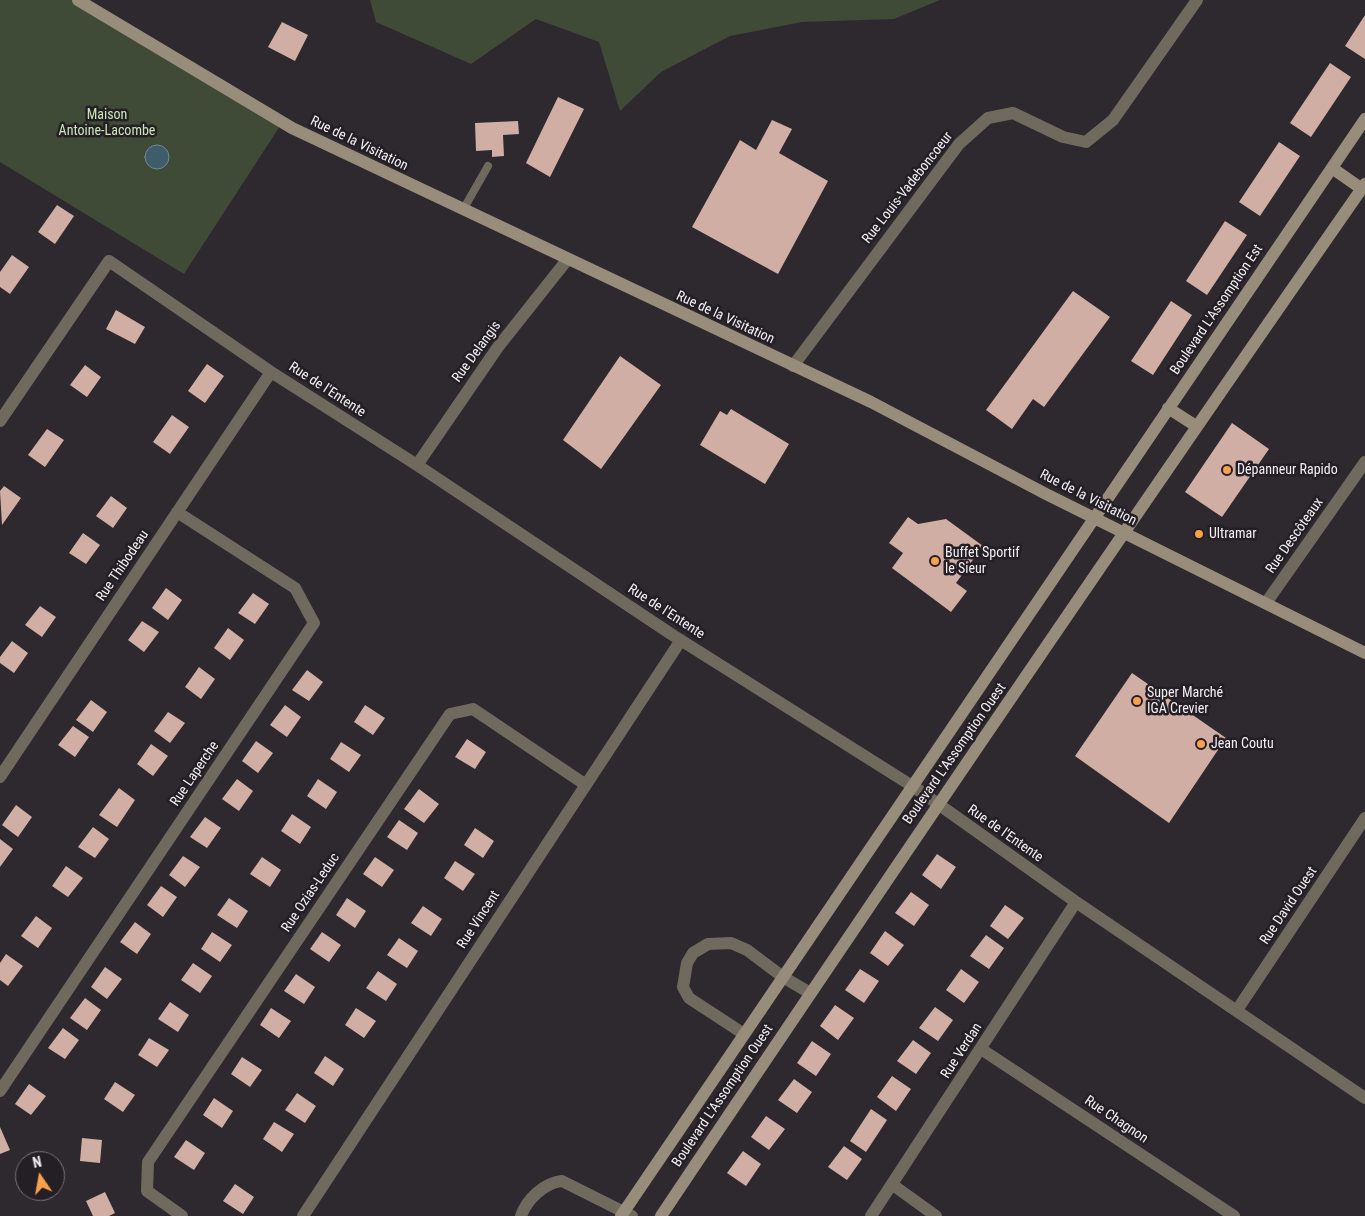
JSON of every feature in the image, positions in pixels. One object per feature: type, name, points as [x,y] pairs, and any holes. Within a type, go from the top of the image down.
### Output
[{"type":"street","name":"Rue de la Visitation","points":[[78,0],[292,128],[567,260],[871,402],[1125,534],[1365,653]]},
{"type":"street","name":"Rue Louis-Vadeboncoeur","points":[[793,366],[959,144],[988,118],[1013,113],[1063,137],[1086,142],[1113,120],[1197,0]]},
{"type":"street","name":"Boulevard L'Assomption Est","points":[[1094,517],[1365,119]]},
{"type":"street","points":[[1125,534],[1196,426],[1363,186],[1332,168]]},
{"type":"street","name":"Rue Delangis","points":[[417,465],[498,346],[567,260]]},
{"type":"street","name":"Rue de l'Entente","points":[[0,421],[110,261],[271,372],[417,465],[681,640],[912,785],[1076,902],[1365,1098]]},
{"type":"street","name":"Rue Thibodeau","points":[[0,776],[271,372]]},
{"type":"street","points":[[1168,408],[1196,426]]},
{"type":"street","name":"Rue Descôteaux","points":[[1266,603],[1365,462]]},
{"type":"street","name":"Rue Laperche","points":[[0,1090],[314,623],[295,588],[177,512]]},
{"type":"street","name":"Boulevard L'Assomption Ouest","points":[[521,1216],[526,1204],[542,1188],[552,1182],[562,1181],[626,1214],[744,1034],[1094,517]]},
{"type":"street","name":"Boulevard L'Assomption Ouest","points":[[660,1216],[938,804],[1125,534]]},
{"type":"street","name":"Rue Vincent","points":[[303,1216],[681,640]]},
{"type":"street","name":"Rue Ozias-Leduc","points":[[182,1216],[147,1191],[148,1162],[450,714],[473,709],[586,785]]},
{"type":"street","name":"Rue David Ouest","points":[[1237,1010],[1365,818]]},
{"type":"street","name":"Rue Verdan","points":[[871,1216],[1076,902]]},
{"type":"street","name":"Boulevard L'Assomption Ouest","points":[[744,1034],[690,998],[683,987],[687,962],[693,953],[708,944],[731,943],[747,950],[783,977],[810,993]]},
{"type":"street","name":"Rue Chagnon","points":[[981,1049],[1218,1212],[1234,1216]]},
{"type":"street","points":[[892,1185],[936,1216]]},
{"type":"lane","points":[[463,210],[488,166]]},
{"type":"green space","name":"Maison Antoine-Lacombe","points":[[0,0],[75,0],[280,126],[184,274],[0,162]]},
{"type":"green space","points":[[370,0],[940,0],[894,19],[802,22],[730,36],[661,72],[620,111],[599,42],[536,19],[471,64],[376,22]]},
{"type":"water","points":[[157,145],[166,148],[169,157],[166,166],[157,169],[148,166],[145,157],[148,148]]},
{"type":"building","points":[[1365,15],[1365,59],[1345,46]]},
{"type":"building","points":[[282,22],[308,35],[295,61],[268,47]]},
{"type":"building","points":[[1330,63],[1351,77],[1311,137],[1290,123]]},
{"type":"building","points":[[558,97],[584,109],[550,177],[526,163]]},
{"type":"building","points":[[772,120],[792,129],[779,153],[828,181],[778,274],[692,227],[740,140],[756,150]]},
{"type":"building","points":[[518,121],[519,134],[503,135],[504,156],[492,157],[492,150],[476,151],[475,123]]},
{"type":"building","points":[[1279,142],[1300,156],[1260,216],[1239,202]]},
{"type":"building","points":[[57,205],[74,216],[55,244],[38,232]]},
{"type":"building","points":[[1225,221],[1247,235],[1207,295],[1186,281]]},
{"type":"building","points":[[12,255],[29,267],[10,294],[0,287],[0,272]]},
{"type":"building","points":[[1073,291],[1110,317],[1044,407],[1033,399],[1012,429],[986,410]]},
{"type":"building","points":[[1171,301],[1192,315],[1153,375],[1131,361]]},
{"type":"building","points":[[116,310],[145,327],[135,344],[106,329]]},
{"type":"building","points":[[620,356],[661,385],[601,469],[563,440]]},
{"type":"building","points":[[207,364],[224,376],[205,403],[188,391]]},
{"type":"building","points":[[85,365],[101,377],[87,397],[70,385]]},
{"type":"building","points":[[731,409],[789,444],[765,484],[700,445],[720,411],[727,415]]},
{"type":"building","points":[[172,415],[189,427],[170,454],[153,442]]},
{"type":"building","name":"Dépanneur Rapido","points":[[1232,423],[1269,449],[1222,517],[1185,492]]},
{"type":"building","points":[[47,429],[64,440],[45,467],[28,455]]},
{"type":"building","points":[[4,486],[21,498],[2,525],[0,491]]},
{"type":"building","points":[[111,496],[127,508],[113,528],[96,516]]},
{"type":"building","name":"Buffet Sportif le Sieur","points":[[908,517],[918,524],[946,519],[983,546],[956,583],[967,591],[951,612],[892,568],[903,553],[889,543]]},
{"type":"building","points":[[83,533],[100,545],[86,564],[69,553]]},
{"type":"building","points":[[166,588],[182,600],[168,620],[152,608]]},
{"type":"building","points":[[253,593],[269,604],[255,624],[238,613]]},
{"type":"building","points":[[40,606],[56,617],[42,637],[25,625]]},
{"type":"building","points":[[142,621],[159,632],[144,652],[128,640]]},
{"type":"building","points":[[228,628],[244,640],[230,660],[214,648]]},
{"type":"building","points":[[12,641],[28,653],[14,673],[0,663],[0,657]]},
{"type":"building","points":[[199,667],[215,679],[201,699],[185,687]]},
{"type":"building","points":[[307,670],[323,682],[309,701],[292,690]]},
{"type":"building","points":[[1132,673],[1226,738],[1169,823],[1075,756]]},
{"type":"building","points":[[91,700],[107,712],[93,732],[76,720]]},
{"type":"building","points":[[285,705],[301,717],[287,737],[270,725]]},
{"type":"building","points":[[365,705],[385,718],[373,735],[354,722]]},
{"type":"building","points":[[168,712],[185,723],[170,743],[154,731]]},
{"type":"building","points":[[73,726],[89,737],[75,757],[58,745]]},
{"type":"building","points":[[467,739],[486,752],[475,769],[455,757]]},
{"type":"building","points":[[256,741],[273,753],[258,773],[242,761]]},
{"type":"building","points":[[341,742],[361,755],[349,772],[330,759]]},
{"type":"building","points":[[151,744],[168,756],[153,776],[137,764]]},
{"type":"building","points":[[237,779],[253,791],[239,811],[222,799]]},
{"type":"building","points":[[318,779],[337,792],[326,809],[307,796]]},
{"type":"building","points":[[119,788],[135,800],[117,827],[99,815]]},
{"type":"building","points":[[419,789],[439,804],[424,823],[404,809]]},
{"type":"building","points":[[16,805],[32,817],[18,837],[2,825]]},
{"type":"building","points":[[292,814],[311,827],[300,844],[281,831]]},
{"type":"building","points":[[205,817],[221,828],[207,848],[190,837]]},
{"type":"building","points":[[399,820],[418,833],[407,850],[387,837]]},
{"type":"building","points":[[93,827],[109,839],[95,858],[78,847]]},
{"type":"building","points":[[475,828],[494,841],[483,858],[464,845]]},
{"type":"building","points":[[0,839],[13,849],[0,867]]},
{"type":"building","points":[[937,854],[956,867],[941,889],[922,875]]},
{"type":"building","points":[[183,856],[200,867],[185,887],[169,875]]},
{"type":"building","points":[[262,857],[281,870],[270,887],[250,874]]},
{"type":"building","points":[[375,857],[394,870],[382,887],[363,874]]},
{"type":"building","points":[[455,861],[475,874],[463,891],[444,878]]},
{"type":"building","points":[[66,866],[83,878],[68,897],[52,886]]},
{"type":"building","points":[[161,886],[177,897],[163,917],[147,905]]},
{"type":"building","points":[[911,892],[929,905],[914,926],[895,913]]},
{"type":"building","points":[[229,898],[248,911],[237,928],[217,915]]},
{"type":"building","points":[[347,898],[366,911],[355,928],[336,915]]},
{"type":"building","points":[[1005,905],[1024,918],[1008,939],[990,926]]},
{"type":"building","points":[[423,906],[442,919],[431,936],[411,923]]},
{"type":"building","points":[[36,916],[52,928],[38,948],[21,936]]},
{"type":"building","points":[[135,922],[151,934],[137,954],[120,942]]},
{"type":"building","points":[[885,931],[904,945],[888,966],[870,953]]},
{"type":"building","points":[[212,932],[232,945],[220,962],[201,949]]},
{"type":"building","points":[[322,932],[341,945],[329,962],[310,949]]},
{"type":"building","points":[[986,935],[1004,948],[989,969],[970,956]]},
{"type":"building","points":[[399,938],[418,951],[407,968],[387,955]]},
{"type":"building","points":[[6,954],[23,966],[8,986],[0,980],[0,963]]},
{"type":"building","points":[[193,963],[212,976],[200,993],[181,980]]},
{"type":"building","points":[[105,967],[122,979],[107,999],[91,987]]},
{"type":"building","points":[[860,969],[879,981],[864,1003],[845,990]]},
{"type":"building","points":[[961,969],[979,982],[964,1003],[946,990]]},
{"type":"building","points":[[378,971],[397,984],[386,1001],[366,988]]},
{"type":"building","points":[[296,974],[315,987],[304,1004],[284,991]]},
{"type":"building","points":[[85,998],[101,1010],[87,1030],[70,1018]]},
{"type":"building","points":[[170,1002],[189,1015],[178,1032],[158,1019]]},
{"type":"building","points":[[835,1005],[854,1018],[838,1040],[820,1026]]},
{"type":"building","points":[[935,1007],[953,1020],[938,1041],[919,1028]]},
{"type":"building","points":[[271,1008],[291,1021],[279,1038],[260,1025]]},
{"type":"building","points":[[356,1008],[376,1021],[364,1038],[345,1025]]},
{"type":"building","points":[[63,1028],[79,1040],[65,1059],[48,1048]]},
{"type":"building","points":[[149,1038],[169,1050],[157,1067],[138,1055]]},
{"type":"building","points":[[913,1040],[931,1053],[916,1074],[897,1061]]},
{"type":"building","points":[[812,1041],[831,1054],[816,1076],[797,1063]]},
{"type":"building","points":[[325,1056],[344,1069],[333,1086],[314,1073]]},
{"type":"building","points":[[242,1057],[262,1070],[250,1087],[231,1074]]},
{"type":"building","points":[[892,1076],[911,1089],[896,1111],[877,1097]]},
{"type":"building","points":[[794,1079],[812,1092],[797,1113],[778,1100]]},
{"type":"building","points":[[115,1082],[135,1095],[123,1112],[104,1099]]},
{"type":"building","points":[[29,1084],[46,1096],[31,1115],[15,1104]]},
{"type":"building","points":[[297,1093],[316,1106],[305,1123],[285,1110]]},
{"type":"building","points":[[214,1098],[233,1111],[222,1128],[203,1115]]},
{"type":"building","points":[[871,1109],[887,1120],[866,1152],[850,1141]]},
{"type":"building","points":[[766,1116],[785,1129],[769,1150],[751,1137]]},
{"type":"building","points":[[274,1122],[294,1134],[282,1152],[263,1139]]},
{"type":"building","points":[[0,1127],[10,1150],[0,1154]]},
{"type":"building","points":[[82,1138],[102,1140],[100,1163],[80,1161]]},
{"type":"building","points":[[186,1140],[205,1153],[194,1170],[174,1157]]},
{"type":"building","points":[[844,1146],[862,1159],[847,1180],[828,1167]]},
{"type":"building","points":[[743,1151],[761,1164],[746,1186],[727,1173]]},
{"type":"building","points":[[235,1184],[254,1197],[243,1214],[223,1201]]},
{"type":"building","points":[[105,1192],[115,1213],[109,1216],[93,1216],[86,1201]]},
{"type":"place","name":"Dépanneur Rapido","points":[[1227,470]]},
{"type":"place","name":"Ultramar","points":[[1199,534]]},
{"type":"place","name":"Buffet Sportif le Sieur","points":[[935,561]]},
{"type":"place","name":"Super Marché IGA Crevier","points":[[1137,701]]},
{"type":"place","name":"Jean Coutu","points":[[1201,744]]}]
